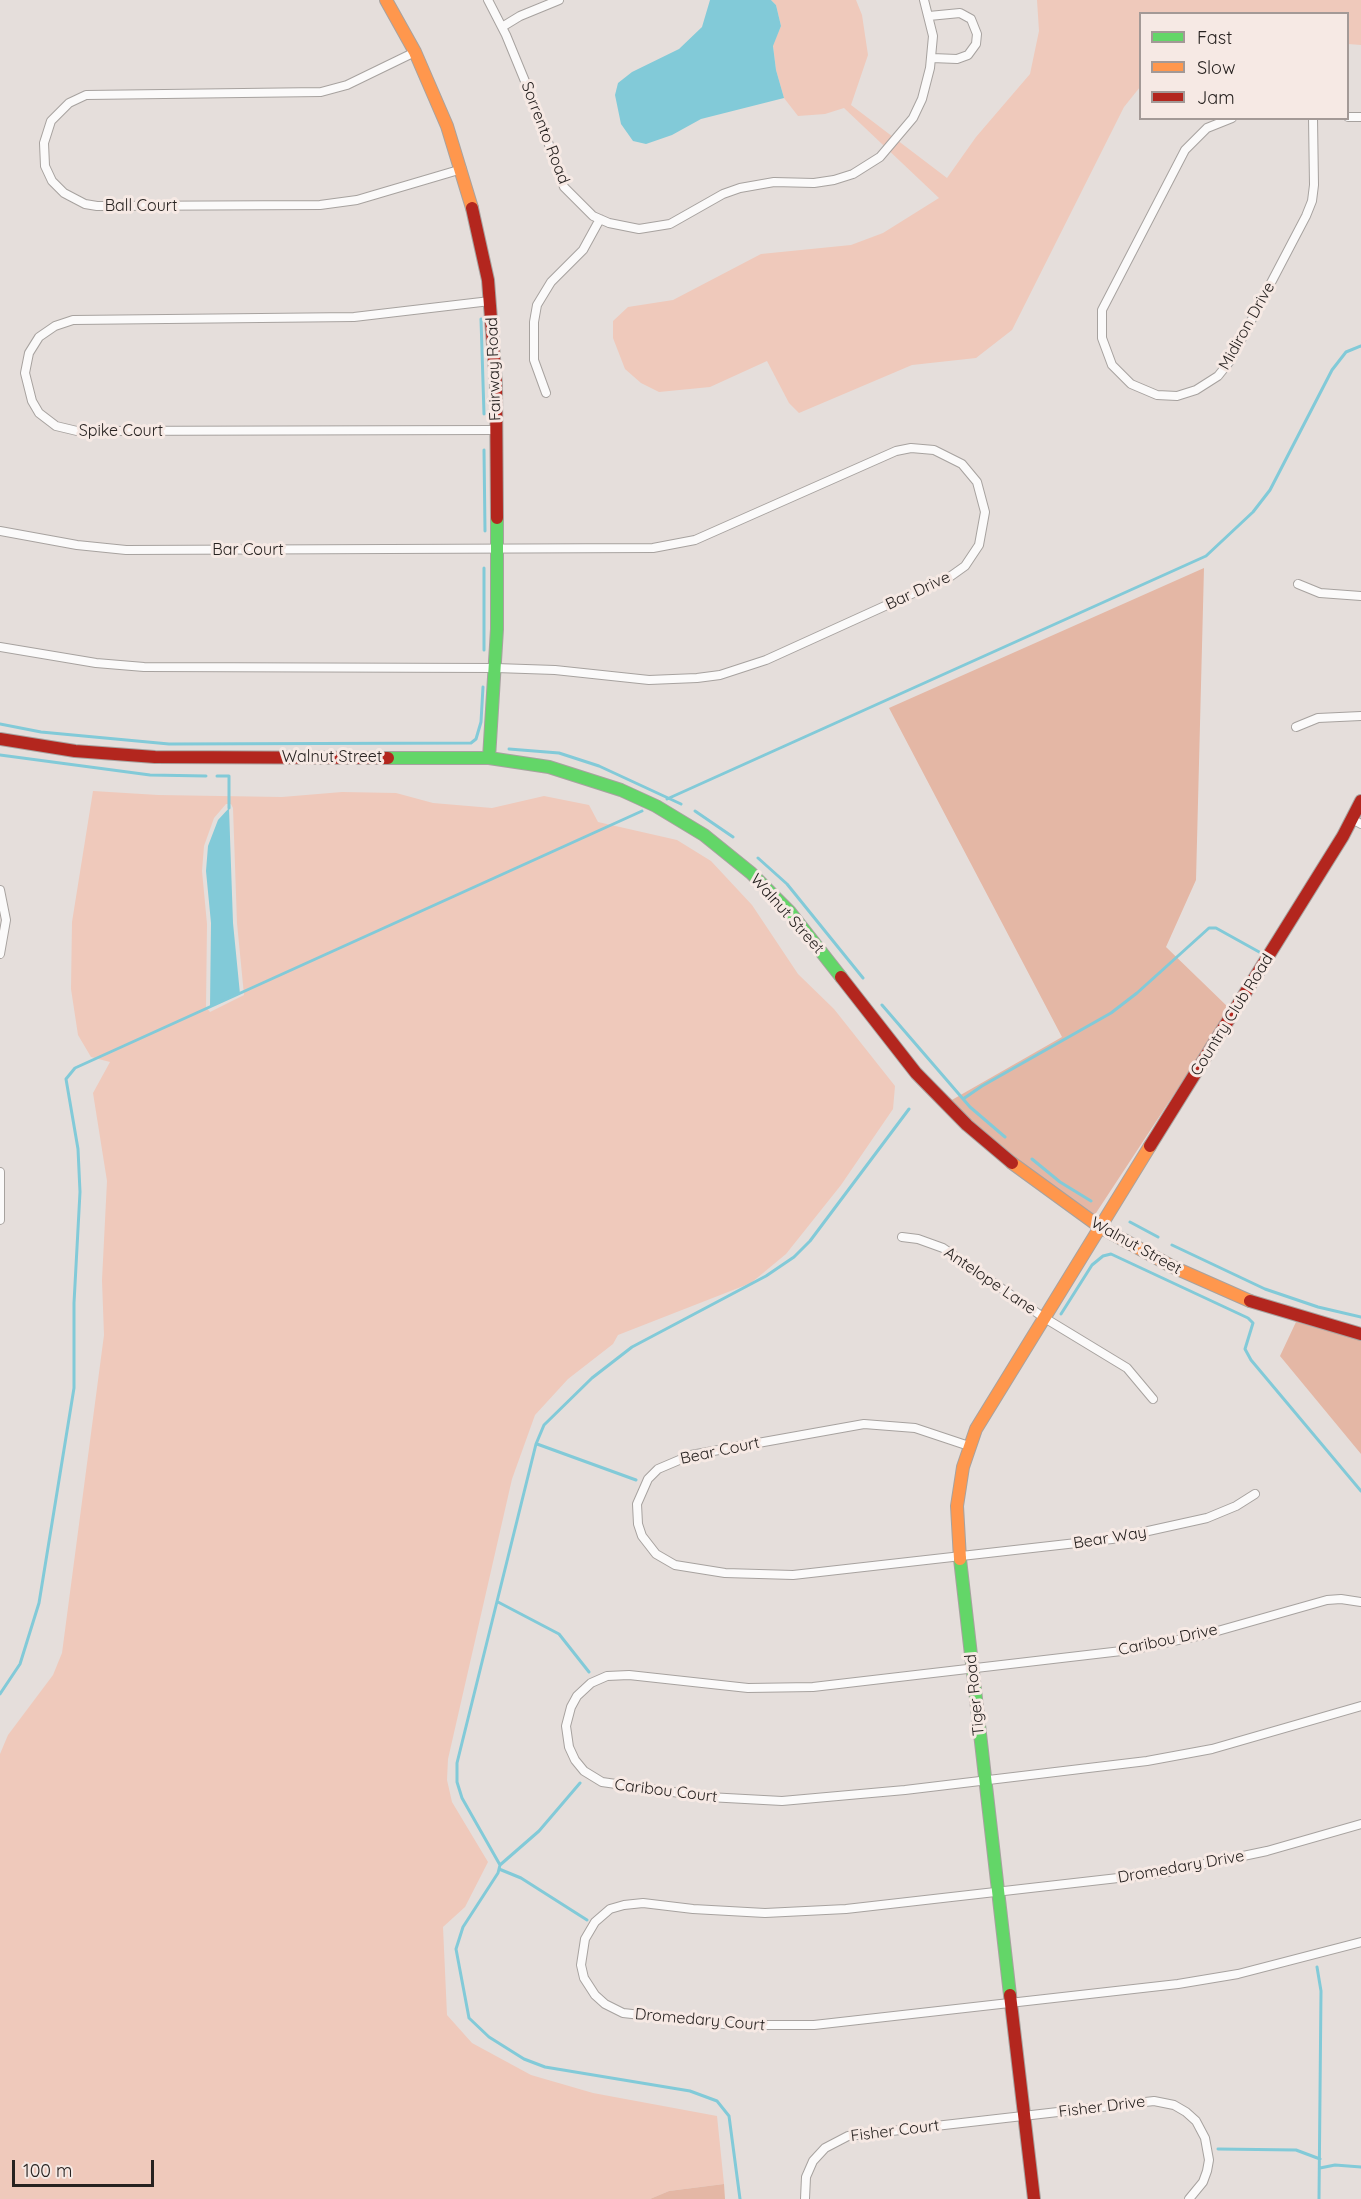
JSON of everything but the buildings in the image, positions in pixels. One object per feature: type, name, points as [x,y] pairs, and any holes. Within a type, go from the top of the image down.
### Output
[{"type":"street","name":"Fairway Road","points":[[386,0],[415,52],[440,108],[462,169],[479,237],[490,301],[496,430],[497,548],[495,668],[489,758]]},
{"type":"street","name":"Sorrento Road","points":[[488,0],[502,27],[536,108],[564,187],[579,204],[600,219],[630,228],[650,229],[681,220],[723,194],[751,184],[825,182],[853,174],[887,150],[913,118],[922,99],[932,58],[929,16],[924,0]]},
{"type":"street","points":[[502,27],[559,0]]},
{"type":"street","points":[[929,16],[960,13],[971,19],[977,34],[976,44],[968,55],[957,59],[932,58]]},
{"type":"street","name":"Ball Court","points":[[415,52],[347,85],[321,92],[86,95],[69,103],[51,121],[44,143],[45,166],[52,181],[64,194],[74,200],[97,206],[320,205],[357,200],[462,169]]},
{"type":"street","name":"Midiron Drive","points":[[1227,120],[1207,128],[1185,150],[1102,310],[1102,338],[1112,365],[1131,384],[1157,395],[1178,396],[1196,390],[1218,376],[1230,361],[1312,201],[1313,120]]},
{"type":"street","points":[[546,393],[534,360],[534,322],[537,305],[551,282],[583,250],[600,219]]},
{"type":"street","name":"Spike Court","points":[[490,301],[354,317],[73,320],[55,326],[39,337],[29,353],[25,374],[32,400],[39,413],[56,426],[77,432],[496,430]]},
{"type":"street","name":"Bar Drive","points":[[495,668],[673,680],[743,669],[951,576],[965,566],[979,545],[985,512],[977,482],[962,464],[934,450],[911,448],[896,451],[709,534],[680,544],[652,548],[497,548]]},
{"type":"street","name":"Bar Court","points":[[0,531],[77,545],[126,550],[497,548]]},
{"type":"street","points":[[1298,584],[1320,593],[1361,596]]},
{"type":"street","points":[[0,647],[85,661],[144,667],[495,668]]},
{"type":"street","points":[[1296,727],[1318,718],[1361,716]]},
{"type":"street","name":"Walnut Street","points":[[0,739],[75,751],[154,757],[489,758],[549,767],[621,790],[678,819],[730,855],[790,912],[893,1045],[941,1100],[1016,1167],[1100,1227],[1173,1267],[1230,1293],[1289,1315],[1361,1334]]},
{"type":"street","name":"Country Club Road","points":[[1100,1227],[1357,822],[1361,801]]},
{"type":"street","points":[[0,890],[6,909],[6,929],[0,954]]},
{"type":"street","points":[[0,1172],[0,1220]]},
{"type":"street","name":"Tiger Road","points":[[1034,2199],[959,1557],[957,1506],[969,1446],[976,1429],[1100,1227]]},
{"type":"street","name":"Antelope Lane","points":[[903,1237],[918,1239],[943,1248],[1043,1317],[1127,1368],[1153,1399]]},
{"type":"street","name":"Bear Court","points":[[959,1557],[793,1575],[725,1573],[681,1567],[665,1560],[648,1546],[638,1524],[637,1504],[648,1479],[658,1469],[672,1462],[691,1455],[847,1425],[899,1425],[969,1446]]},
{"type":"street","name":"Bear Way","points":[[959,1557],[1112,1539],[1160,1530],[1207,1518],[1236,1506],[1255,1494]]},
{"type":"street","name":"Caribou Drive","points":[[972,1669],[1130,1650],[1208,1634],[1327,1600],[1341,1599],[1361,1602]]},
{"type":"street","name":"Caribou Court","points":[[972,1669],[783,1689],[711,1685],[630,1675],[607,1676],[591,1683],[577,1696],[567,1720],[567,1740],[579,1766],[602,1782],[708,1797],[747,1800],[817,1799],[985,1779]]},
{"type":"street","points":[[985,1779],[1158,1759],[1212,1749],[1361,1706]]},
{"type":"street","name":"Dromedary Drive","points":[[998,1892],[1207,1865],[1361,1824]]},
{"type":"street","name":"Dromedary Court","points":[[998,1892],[800,1912],[729,1912],[642,1903],[624,1905],[610,1909],[595,1922],[585,1939],[581,1965],[591,1990],[605,2004],[623,2013],[678,2021],[744,2025],[814,2025],[1011,2004]]},
{"type":"street","points":[[1011,2004],[1202,1980],[1286,1962],[1361,1942]]},
{"type":"street","name":"Fisher Drive","points":[[1024,2116],[1148,2101],[1161,2101],[1180,2108],[1200,2126],[1208,2149],[1207,2171],[1203,2182],[1189,2199]]},
{"type":"street","name":"Fisher Court","points":[[805,2199],[806,2177],[813,2161],[825,2148],[840,2139],[1024,2116]]},
{"type":"shaded area","points":[[771,0],[856,0],[862,15],[868,55],[851,105],[947,178],[976,137],[1030,74],[1039,31],[1037,0],[1361,0],[1361,45],[1349,44],[1349,12],[1139,12],[1139,88],[1124,107],[1012,330],[976,358],[912,365],[799,413],[789,403],[767,361],[710,387],[659,392],[641,383],[625,369],[613,338],[613,321],[628,307],[673,300],[761,254],[851,245],[883,233],[939,198],[844,108],[825,114],[798,116],[784,98],[776,70],[773,45],[781,26],[776,5]]},
{"type":"shaded area","points":[[1204,568],[1196,880],[1166,947],[1230,1009],[1094,1216],[1005,1151],[950,1101],[1062,1037],[889,708]]},
{"type":"shaded area","points":[[93,791],[158,795],[282,797],[342,792],[396,793],[433,803],[492,808],[544,796],[589,805],[598,822],[677,840],[711,861],[752,905],[798,974],[834,1009],[895,1086],[893,1109],[841,1185],[786,1254],[751,1283],[618,1335],[613,1344],[568,1379],[535,1415],[512,1479],[448,1759],[447,1780],[452,1802],[488,1862],[465,1907],[443,1927],[447,2015],[472,2043],[531,2075],[593,2093],[717,2116],[724,2184],[669,2191],[650,2199],[0,2199],[0,1754],[8,1735],[53,1675],[62,1653],[104,1335],[102,1280],[107,1181],[93,1093],[110,1062],[91,1057],[78,1035],[71,989],[72,922]],"holes":[[[226,804],[231,804],[237,923],[244,995],[210,1012],[206,1007],[207,924],[202,871],[204,846],[214,818]]]},
{"type":"shaded area","points":[[1296,1322],[1361,1340],[1361,1454],[1280,1356]]},
{"type":"shaded area","points":[[724,2184],[725,2199],[650,2199],[669,2191]]},
{"type":"water","points":[[710,0],[771,0],[776,5],[781,26],[773,46],[776,70],[784,98],[701,119],[672,135],[646,144],[633,141],[621,124],[615,95],[618,83],[632,72],[679,49],[702,27]]},
{"type":"water","points":[[229,808],[233,923],[240,994],[210,1007],[211,923],[206,871],[208,846],[218,820]]},
{"type":"waterway","points":[[481,319],[484,414]]},
{"type":"waterway","points":[[667,799],[1206,556],[1253,512],[1270,490],[1332,370],[1346,352],[1361,346]]},
{"type":"waterway","points":[[484,450],[485,531]]},
{"type":"waterway","points":[[484,568],[484,650]]},
{"type":"waterway","points":[[0,724],[41,732],[169,744],[471,743],[476,739],[481,722],[483,687]]},
{"type":"waterway","points":[[509,749],[559,753],[599,766],[681,804]]},
{"type":"waterway","points":[[0,755],[150,775],[206,776]]},
{"type":"waterway","points":[[217,776],[229,776],[229,808]]},
{"type":"waterway","points":[[0,1694],[20,1664],[39,1603],[74,1388],[74,1303],[80,1192],[78,1149],[66,1079],[75,1068],[642,811]]},
{"type":"waterway","points":[[695,811],[733,837]]},
{"type":"waterway","points":[[758,858],[787,884],[863,978]]},
{"type":"waterway","points":[[963,1099],[1111,1013],[1137,993],[1209,928],[1216,928],[1261,953]]},
{"type":"waterway","points":[[882,1005],[970,1107],[1005,1137]]},
{"type":"waterway","points":[[740,2199],[729,2116],[717,2101],[690,2091],[545,2067],[524,2059],[489,2037],[469,2018],[456,1949],[463,1927],[498,1873],[500,1865],[462,1798],[457,1782],[457,1763],[536,1444],[544,1425],[592,1378],[632,1347],[766,1276],[794,1257],[810,1241],[909,1109]]},
{"type":"waterway","points":[[1032,1159],[1060,1182],[1091,1201]]},
{"type":"waterway","points":[[1130,1222],[1158,1237]]},
{"type":"waterway","points":[[1172,1245],[1265,1289],[1318,1307],[1361,1317]]},
{"type":"waterway","points":[[1061,1314],[1092,1265],[1103,1256],[1111,1254],[1248,1318],[1253,1323],[1245,1349],[1251,1360],[1361,1491]]},
{"type":"waterway","points":[[537,1444],[636,1480]]},
{"type":"waterway","points":[[498,1602],[559,1634],[589,1672]]},
{"type":"waterway","points":[[500,1865],[539,1831],[580,1783]]},
{"type":"waterway","points":[[499,1869],[521,1878],[587,1920]]},
{"type":"waterway","points":[[1317,1967],[1321,1991],[1319,2199]]},
{"type":"waterway","points":[[1218,2149],[1296,2150],[1320,2159]]},
{"type":"waterway","points":[[1320,2168],[1335,2165],[1361,2167]]},
{"type":"traffic: fast","points":[[489,758],[497,629],[497,518]]},
{"type":"traffic: fast","points":[[388,758],[489,758],[549,767],[621,790],[656,806],[704,835],[751,873],[790,912],[841,977]]},
{"type":"traffic: fast","points":[[960,1559],[1010,1995]]},
{"type":"traffic: slow","points":[[386,0],[415,52],[447,126],[472,208]]},
{"type":"traffic: slow","points":[[960,1559],[957,1506],[963,1467],[976,1429],[1150,1146]]},
{"type":"traffic: slow","points":[[1012,1163],[1100,1227],[1173,1267],[1250,1301]]},
{"type":"traffic: jam","points":[[472,208],[488,280],[496,384],[497,518]]},
{"type":"traffic: jam","points":[[0,739],[75,751],[155,757],[388,758]]},
{"type":"traffic: jam","points":[[1150,1146],[1343,836],[1361,801]]},
{"type":"traffic: jam","points":[[841,977],[916,1073],[967,1125],[1012,1163]]},
{"type":"traffic: jam","points":[[1250,1301],[1361,1334]]},
{"type":"traffic: jam","points":[[1010,1995],[1034,2199]]}]
